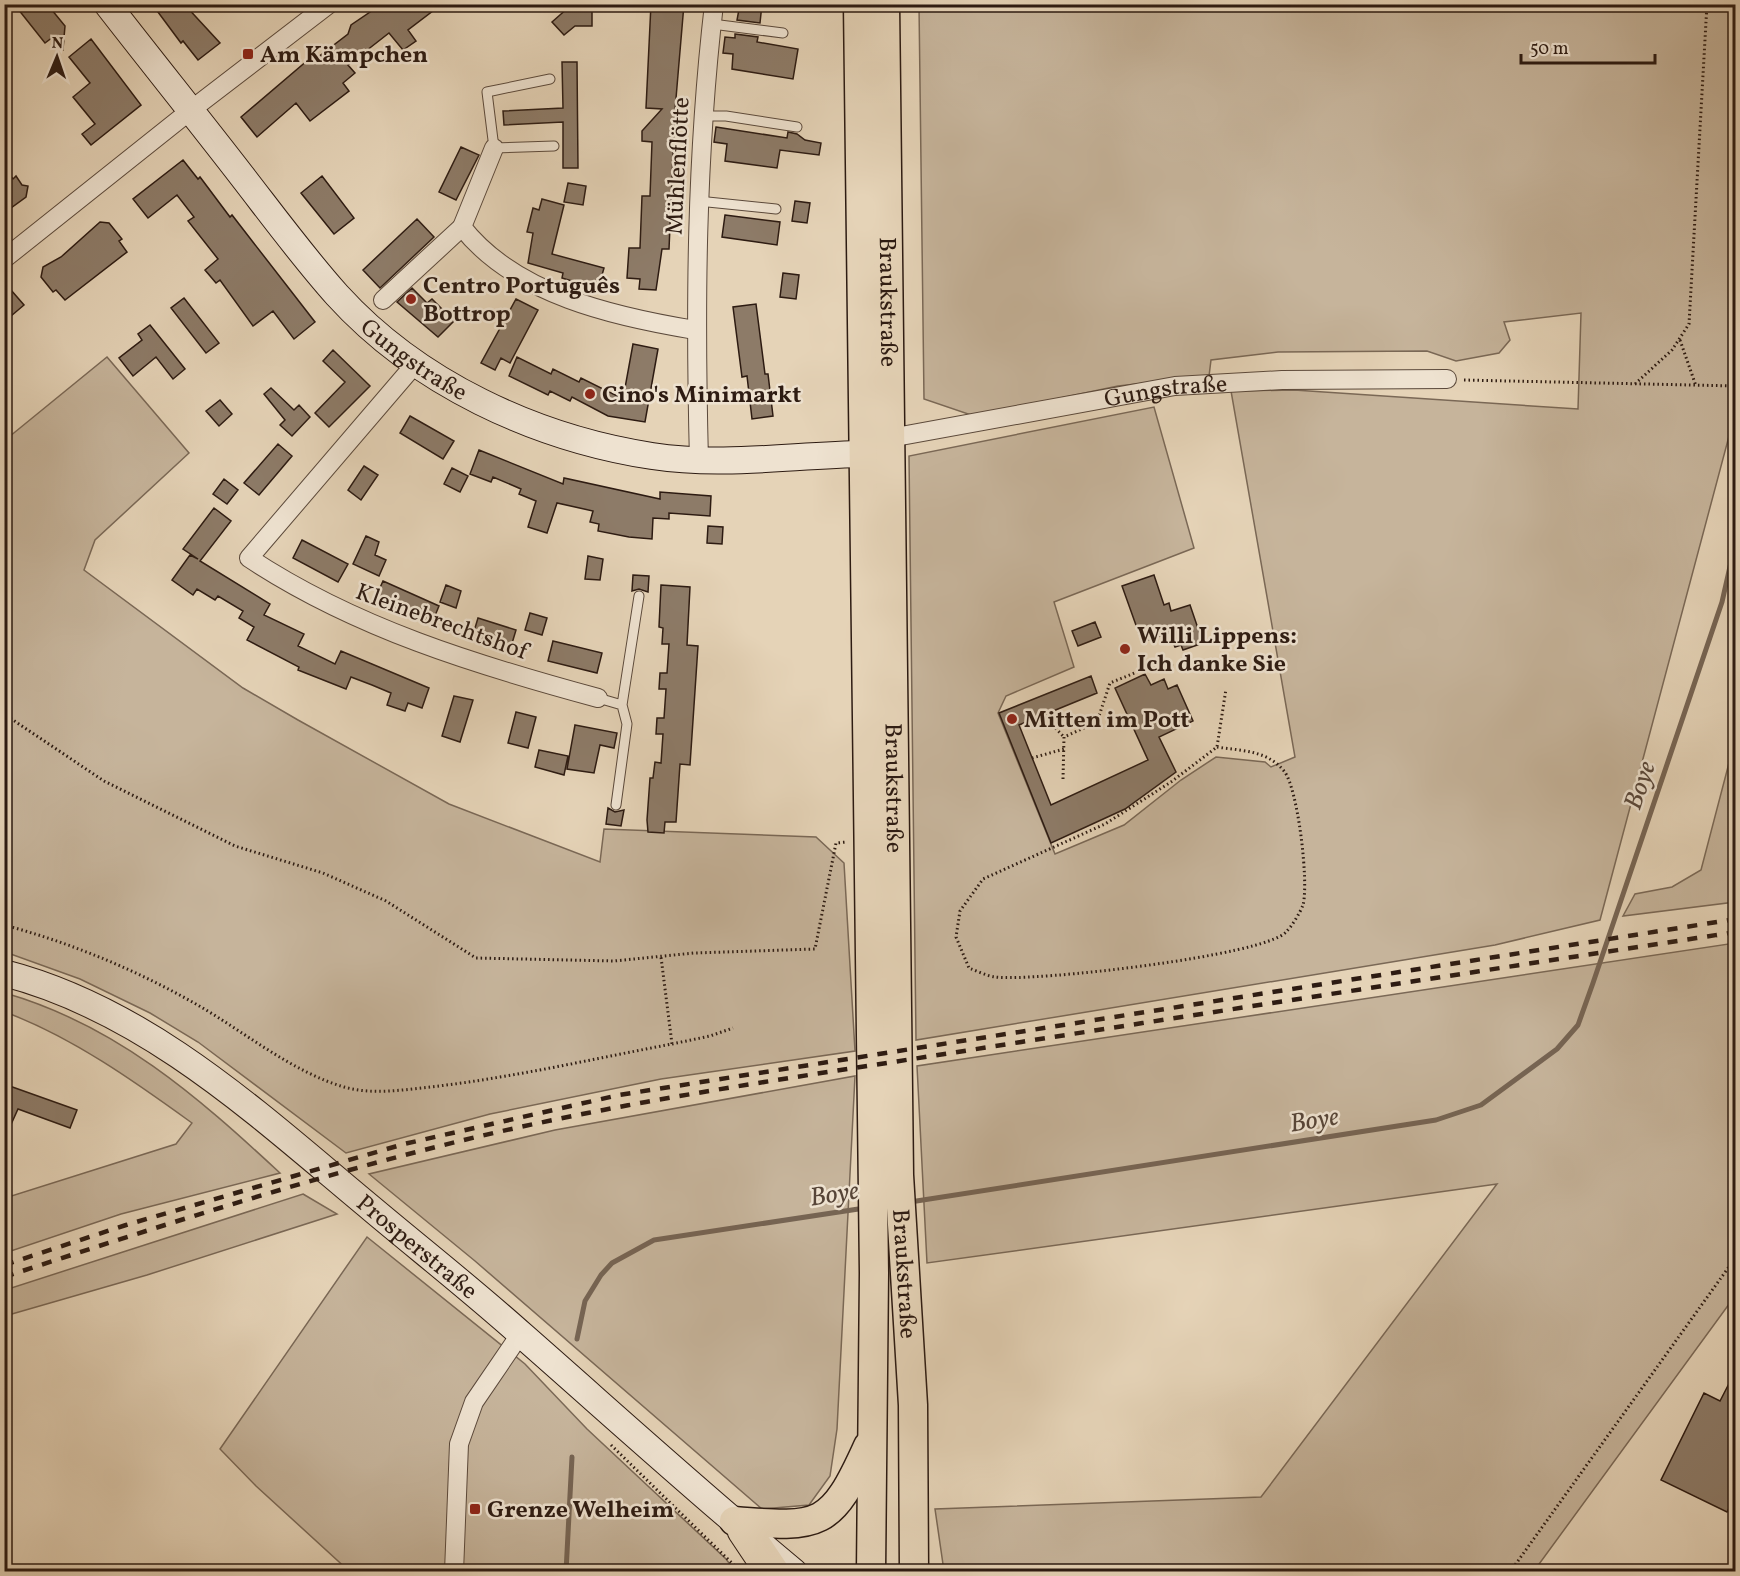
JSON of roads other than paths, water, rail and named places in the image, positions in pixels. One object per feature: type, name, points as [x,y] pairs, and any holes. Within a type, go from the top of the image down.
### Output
[{"type":"highway","points":[[739,1526],[772,1572]]},
{"type":"main road","name":"Gungstraße","points":[[107,4],[338,296],[388,342],[416,363],[478,399],[559,435],[620,450],[699,461],[754,462],[865,453]]},
{"type":"main road","name":"Braukstraße","points":[[858,4],[870,842],[886,1176],[902,1231],[913,1405],[916,1568]]},
{"type":"main road","name":"Braukstraße","points":[[871,1572],[874,1233],[886,1176],[890,438],[885,4]]},
{"type":"main road","name":"Prosperstraße","points":[[4,973],[28,979],[101,1009],[171,1048],[310,1158],[520,1333],[794,1572]]},
{"type":"main road","points":[[739,1526],[788,1526],[804,1524],[820,1517],[839,1502],[849,1488],[874,1433]]},
{"type":"street","points":[[299,26],[309,4]]},
{"type":"street","points":[[4,259],[329,4]]},
{"type":"street","name":"Mühlenflötte","points":[[699,461],[696,330],[698,201],[701,116],[714,4]]},
{"type":"street","points":[[383,300],[462,227],[494,148]]},
{"type":"street","points":[[462,227],[471,239],[512,270],[554,294],[606,312],[696,330]]},
{"type":"street","name":"Kleinebrechtshof","points":[[416,363],[249,558],[287,584],[381,630],[516,676],[598,698]]},
{"type":"street","name":"Gungstraße","points":[[890,438],[1175,386],[1282,380],[1447,379]]},
{"type":"street","points":[[454,1572],[459,1444],[474,1402],[520,1333]]},
{"type":"lane","points":[[712,24],[783,33]]},
{"type":"lane","points":[[550,79],[488,92],[494,148],[554,146]]},
{"type":"lane","points":[[701,116],[726,116],[797,127]]},
{"type":"lane","points":[[698,201],[776,209]]},
{"type":"lane","points":[[616,805],[627,724],[622,705],[639,596]]},
{"type":"lane","points":[[598,698],[622,705]]},
{"type":"waterway","name":"Boye","points":[[910,1202],[1436,1120],[1481,1105],[1557,1049],[1578,1025],[1593,983],[1722,602],[1736,540]]},
{"type":"waterway","name":"Boye","points":[[577,1339],[585,1301],[601,1275],[612,1263],[654,1240],[865,1208]]},
{"type":"waterway","name":"Boye","points":[[566,1572],[572,1457]]},
{"type":"railway","points":[[4,1265],[126,1225],[404,1144],[619,1095],[1736,919]]},
{"type":"railway","points":[[4,1277],[348,1170],[464,1140],[594,1112],[792,1078],[1736,932]]},
{"type":"place","name":"Am Kämpchen","points":[[248,54]]},
{"type":"place","name":"Centro Português Bottrop","points":[[411,299]]},
{"type":"place","name":"Cino's Minimarkt","points":[[590,394]]},
{"type":"place","name":"Willi Lippens: Ich danke Sie","points":[[1125,649]]},
{"type":"place","name":"Mitten im Pott","points":[[1012,719]]},
{"type":"place","name":"Grenze Welheim","points":[[475,1509]]}]
